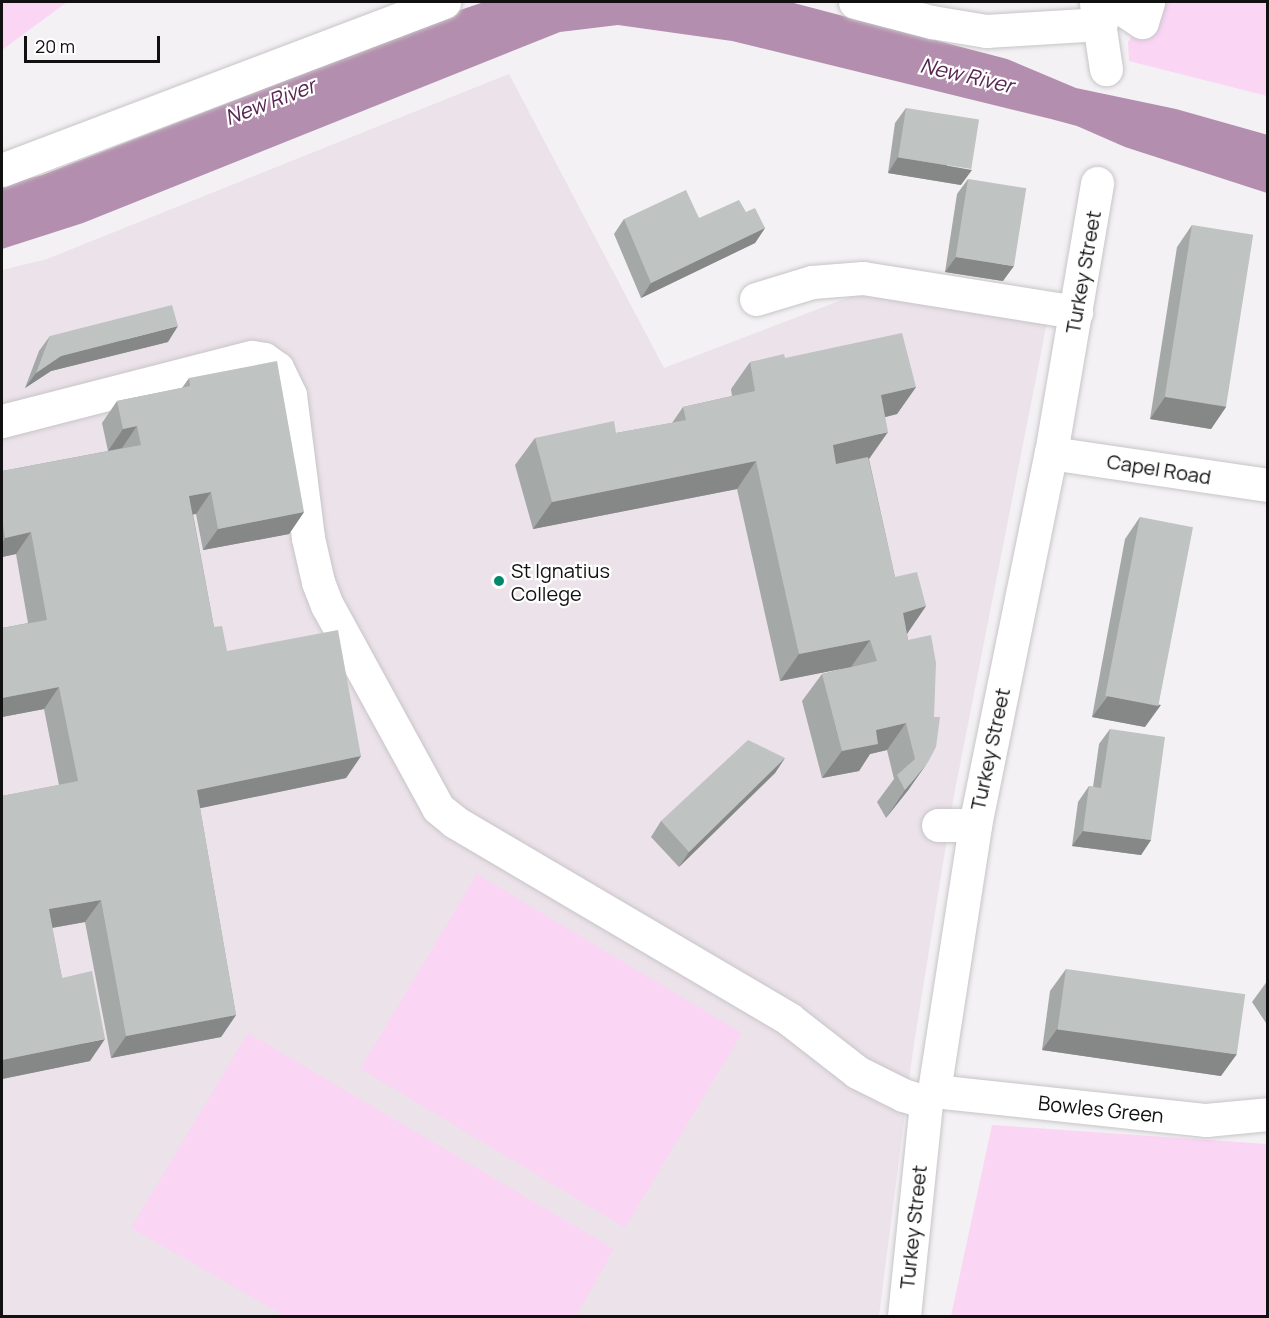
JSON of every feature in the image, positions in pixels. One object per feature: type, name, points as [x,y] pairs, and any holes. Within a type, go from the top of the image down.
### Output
[{"type":"street","points":[[2,170],[444,2]]},
{"type":"street","points":[[855,2],[932,22],[986,31],[1103,9],[1142,22],[1148,2]]},
{"type":"street","points":[[1103,9],[1106,69]]},
{"type":"street","name":"Turkey Street","points":[[904,1317],[930,1096],[975,825],[1051,453],[1097,183]]},
{"type":"street","points":[[756,299],[812,282],[863,279],[1076,312]]},
{"type":"street","name":"Bowles Green","points":[[2,420],[252,357],[264,359],[277,368],[290,395],[308,538],[318,582],[327,605],[438,808],[455,822],[789,1019],[857,1072],[887,1089],[930,1096],[1206,1119],[1268,1114]]},
{"type":"street","name":"Capel Road","points":[[1051,453],[1268,486]]},
{"type":"street","points":[[938,825],[975,825]]},
{"type":"shaded area","points":[[2,2],[67,2],[2,50]]},
{"type":"shaded area","points":[[1129,2],[1267,2],[1267,96],[1129,61],[1128,42],[1142,22]]},
{"type":"shaded area","name":"St Ignatius College","points":[[509,74],[664,368],[860,293],[1048,317],[954,795],[913,1050],[879,1316],[2,1316],[2,270],[47,259]]},
{"type":"shaded area","points":[[477,874],[742,1033],[625,1228],[360,1069]]},
{"type":"shaded area","points":[[248,1033],[614,1249],[576,1316],[285,1316],[131,1228]]},
{"type":"shaded area","points":[[992,1125],[1267,1144],[1267,1316],[951,1316]]},
{"type":"water","name":"New River","points":[[484,2],[790,2],[1007,59],[1076,88],[1176,109],[1268,135],[1267,193],[1125,147],[1077,126],[1051,119],[732,41],[618,25],[560,32],[83,223],[2,249],[2,185],[42,175],[251,94],[395,32]]},
{"type":"building","points":[[906,108],[979,120],[971,169],[898,157]]},
{"type":"building","points":[[968,179],[1026,188],[1014,266],[956,257]]},
{"type":"building","points":[[686,190],[699,218],[739,200],[746,212],[755,208],[765,228],[651,283],[624,219]]},
{"type":"building","points":[[1192,225],[1253,235],[1226,407],[1165,397]]},
{"type":"building","points":[[172,305],[178,326],[61,356],[36,373],[50,336]]},
{"type":"building","points":[[902,333],[916,387],[881,395],[888,432],[833,445],[836,464],[868,457],[895,577],[917,572],[926,606],[903,613],[908,640],[931,635],[936,663],[934,717],[940,717],[936,747],[928,762],[905,790],[897,775],[915,759],[906,723],[876,730],[878,744],[842,751],[822,674],[877,661],[870,640],[799,654],[756,461],[552,502],[535,438],[614,421],[616,433],[686,420],[683,407],[755,391],[750,362],[784,354],[785,358]]},
{"type":"building","points":[[277,361],[304,512],[218,529],[211,492],[189,496],[214,627],[222,626],[227,651],[338,630],[361,756],[197,790],[236,1015],[126,1036],[101,900],[49,909],[62,978],[92,971],[105,1039],[2,1060],[2,796],[78,781],[59,687],[2,698],[2,628],[47,620],[31,532],[5,538],[2,519],[2,471],[141,445],[137,426],[123,429],[117,401],[190,386],[189,378]]},
{"type":"building","points":[[1140,517],[1193,527],[1158,706],[1105,696]]},
{"type":"building","points":[[1110,729],[1165,737],[1151,840],[1083,831],[1089,786],[1101,788]]},
{"type":"building","points":[[748,740],[785,758],[689,852],[661,821]]},
{"type":"building","points":[[1066,969],[1245,994],[1237,1055],[1058,1029]]},
{"type":"place","name":"St Ignatius College","points":[[499,581]]}]
